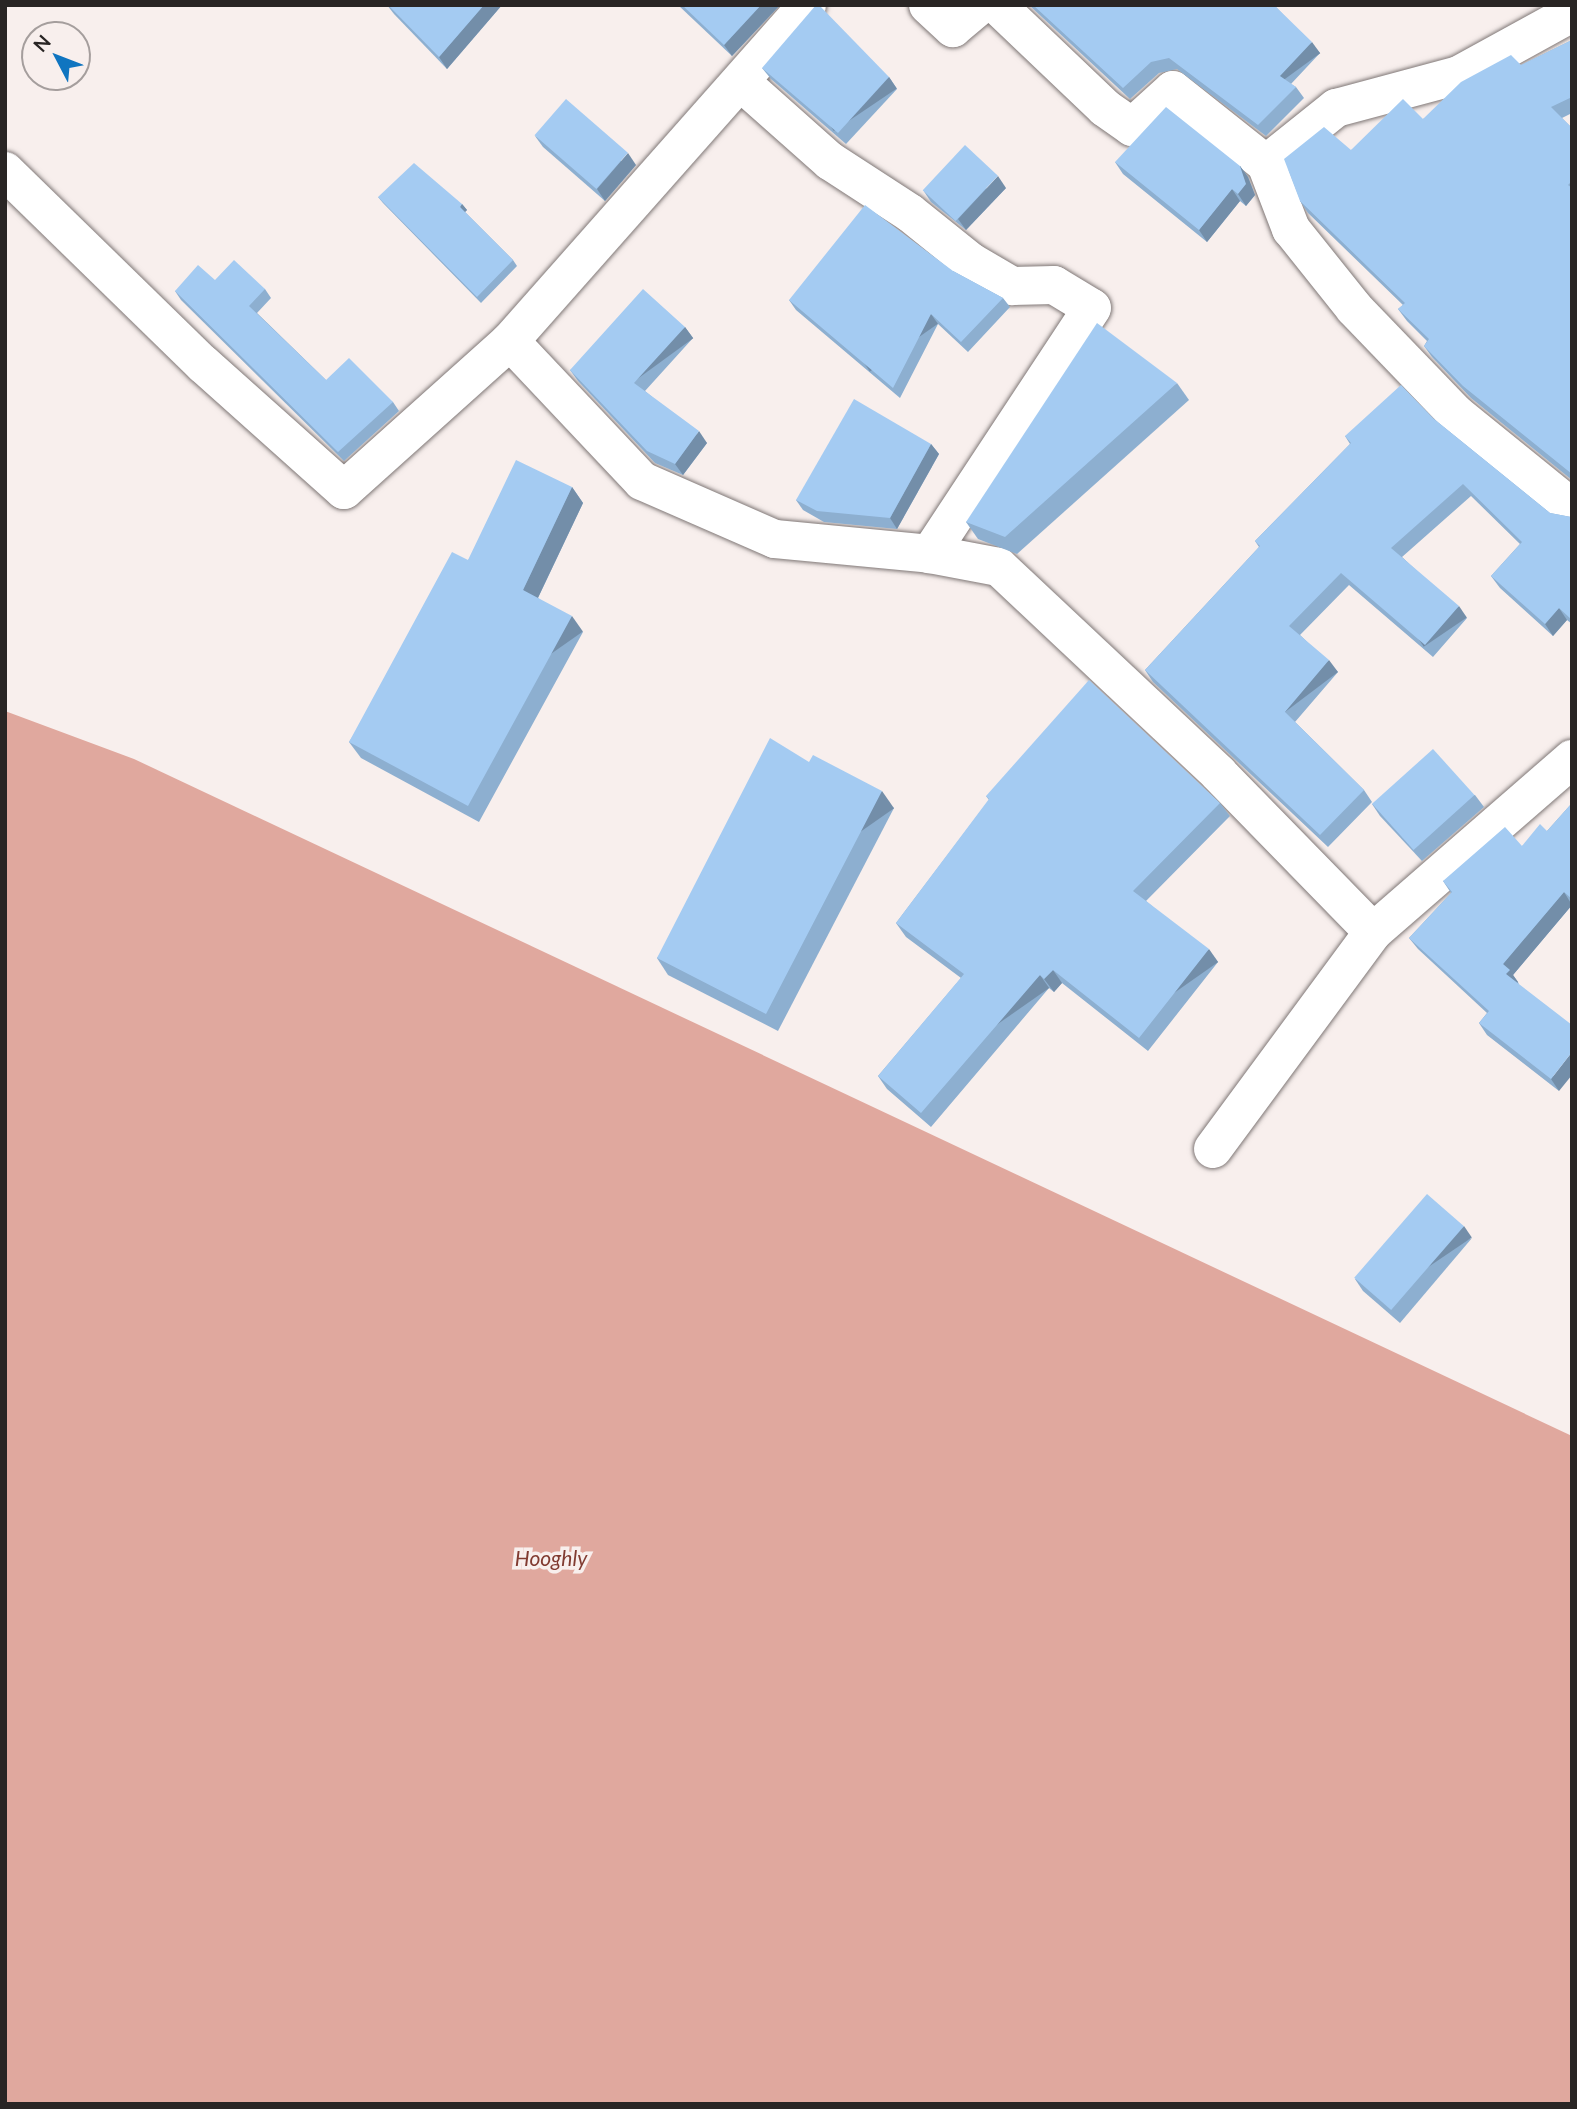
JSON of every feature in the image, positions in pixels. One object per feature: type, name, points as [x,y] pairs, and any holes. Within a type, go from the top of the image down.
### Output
[{"type":"street","points":[[5,171],[203,364],[344,490],[510,341],[742,83],[807,5]]},
{"type":"street","points":[[928,5],[953,28],[980,5]]},
{"type":"street","points":[[997,5],[1105,108],[1132,127],[1173,90],[1266,164],[1291,229],[1354,308],[1456,414],[1572,508]]},
{"type":"street","points":[[1266,164],[1336,108],[1459,75],[1572,13]]},
{"type":"street","points":[[742,83],[830,161],[910,213],[971,262],[1012,286],[1054,285],[1092,309],[930,554]]},
{"type":"street","points":[[510,341],[642,481],[775,539],[930,554],[999,567],[1218,772],[1373,932]]},
{"type":"street","points":[[1213,1149],[1373,932],[1572,759]]},
{"type":"water","name":"Hooghly","points":[[5,711],[134,759],[1572,1436],[1572,2104],[5,2104]]},
{"type":"building","points":[[388,5],[484,5],[439,57]]},
{"type":"building","points":[[682,5],[761,5],[724,45]]},
{"type":"building","points":[[816,5],[819,5],[889,77],[838,133],[762,68]]},
{"type":"building","points":[[1033,5],[1274,5],[1312,42],[1280,76],[1296,87],[1258,125],[1169,58],[1151,62],[1123,88]]},
{"type":"building","points":[[1572,40],[1572,97],[1551,107],[1572,128],[1572,181],[1568,185],[1572,188],[1572,474],[1463,386],[1424,346],[1429,339],[1398,309],[1405,303],[1300,201],[1284,159],[1324,127],[1351,150],[1403,99],[1423,119],[1461,82],[1511,55],[1521,65]]},
{"type":"building","points":[[566,99],[628,153],[596,189],[535,135]]},
{"type":"building","points":[[1166,107],[1240,166],[1246,184],[1238,194],[1232,189],[1199,230],[1115,162]]},
{"type":"building","points":[[965,145],[998,176],[956,221],[923,190]]},
{"type":"building","points":[[414,163],[462,204],[460,207],[513,260],[477,297],[378,197]]},
{"type":"building","points":[[865,205],[953,271],[1003,298],[961,342],[931,314],[893,388],[789,300]]},
{"type":"building","points":[[234,260],[265,289],[249,306],[326,380],[349,358],[393,402],[338,452],[175,291],[198,265],[215,280]]},
{"type":"building","points":[[643,289],[685,327],[634,383],[699,431],[675,464],[647,451],[570,370]]},
{"type":"building","points":[[1097,323],[1177,383],[1005,537],[966,522]]},
{"type":"building","points":[[1401,385],[1434,419],[1550,513],[1572,516],[1572,620],[1559,608],[1545,624],[1491,576],[1522,542],[1463,484],[1391,548],[1459,606],[1425,645],[1341,573],[1289,626],[1329,660],[1285,712],[1364,790],[1320,835],[1145,670],[1260,546],[1255,541],[1351,443],[1345,436]]},
{"type":"building","points":[[854,399],[931,444],[890,518],[817,511],[796,500]]},
{"type":"building","points":[[516,460],[572,487],[523,590],[572,616],[468,806],[349,742],[452,552],[468,560]]},
{"type":"building","points":[[1089,680],[1220,803],[1133,891],[1209,949],[1139,1038],[1053,970],[1044,979],[1040,975],[921,1113],[878,1076],[964,974],[896,923],[989,799],[986,796]]},
{"type":"building","points":[[770,738],[809,762],[813,755],[882,791],[766,1014],[657,958]]},
{"type":"building","points":[[1433,749],[1474,795],[1414,850],[1372,804]]},
{"type":"building","points":[[1572,803],[1572,899],[1564,892],[1503,964],[1510,970],[1506,974],[1572,1025],[1572,1052],[1551,1079],[1479,1023],[1489,1011],[1409,938],[1452,892],[1443,881],[1505,827],[1522,846],[1540,824],[1547,831]]},
{"type":"building","points":[[1427,1194],[1464,1226],[1391,1310],[1354,1278]]}]
